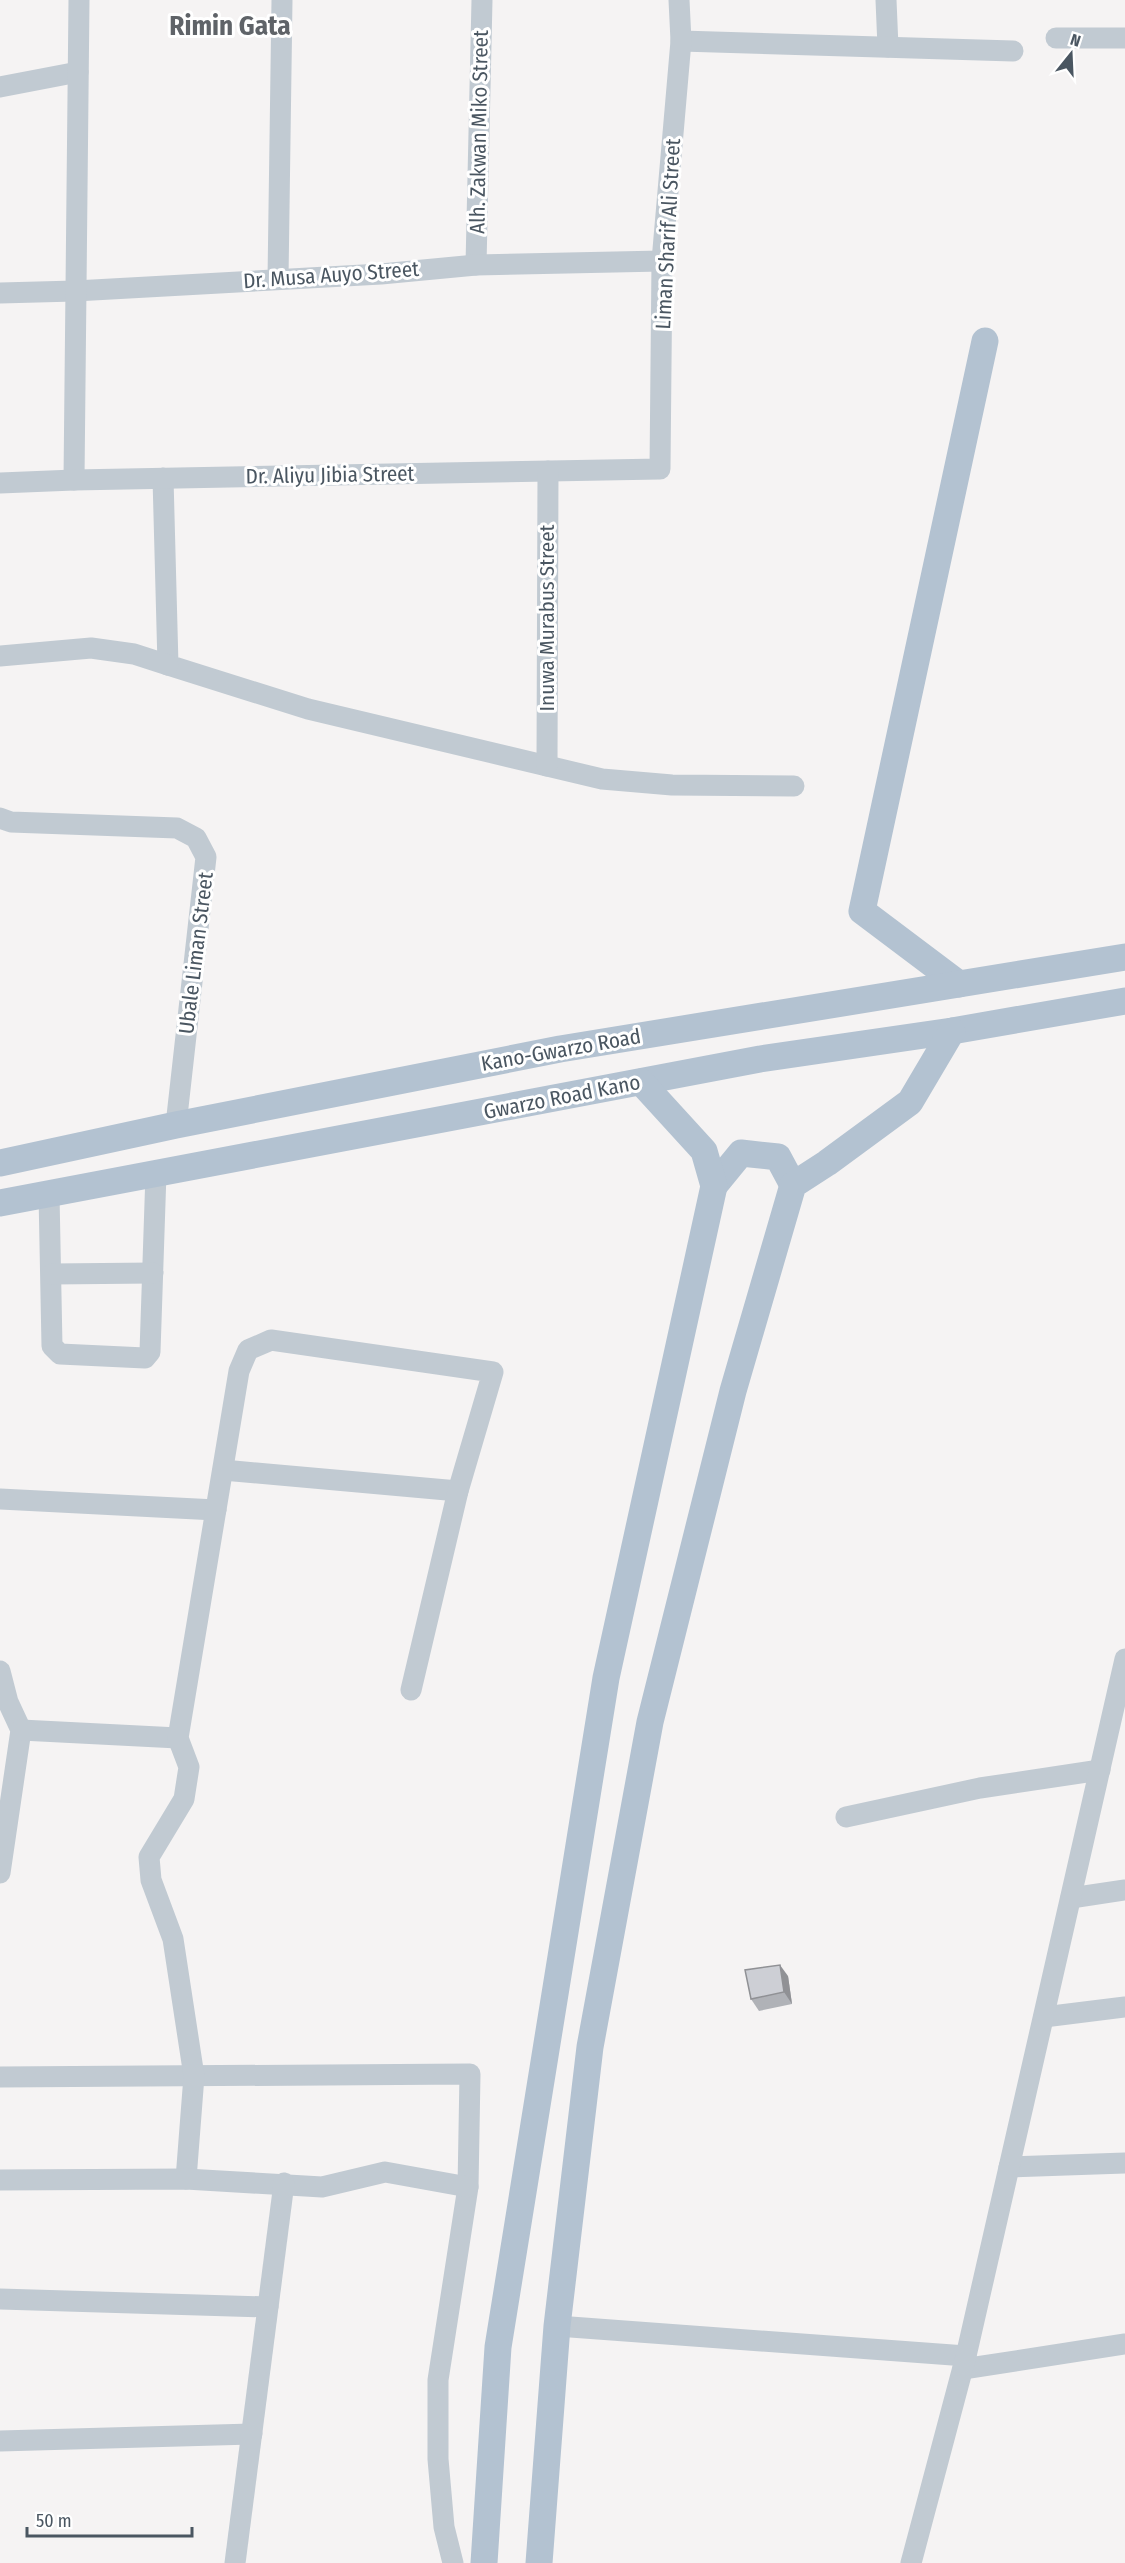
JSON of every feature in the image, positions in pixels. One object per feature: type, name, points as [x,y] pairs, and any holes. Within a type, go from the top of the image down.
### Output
[{"type":"main road","points":[[959,984],[862,911],[985,341]]},
{"type":"main road","name":"Kano-Gwarzo Road","points":[[0,1163],[176,1125],[560,1049],[1125,957]]},
{"type":"main road","name":"Gwarzo Road Kano","points":[[0,1203],[760,1059],[952,1032],[1125,1001]]},
{"type":"main road","points":[[538,2563],[557,2326],[590,2047],[650,1722],[733,1391],[792,1185],[827,1163],[910,1102],[952,1032]]},
{"type":"main road","points":[[640,1082],[704,1150],[714,1186]]},
{"type":"main road","points":[[484,2563],[498,2347],[606,1678],[714,1186],[741,1154],[777,1157],[792,1185]]},
{"type":"street","points":[[74,480],[79,0]]},
{"type":"street","points":[[278,279],[282,0]]},
{"type":"street","name":"Alh. Zakwan Miko Street","points":[[476,265],[482,0]]},
{"type":"street","name":"Liman Sharif Ali Street","points":[[660,469],[662,261],[681,41],[679,0]]},
{"type":"street","points":[[886,0],[888,46]]},
{"type":"street","points":[[1056,38],[1125,38]]},
{"type":"street","points":[[681,41],[1013,51]]},
{"type":"street","points":[[0,87],[78,72]]},
{"type":"street","name":"Dr. Musa Auyo Street","points":[[0,293],[381,274],[476,265],[662,261]]},
{"type":"street","name":"Dr. Aliyu Jibia Street","points":[[0,483],[660,469]]},
{"type":"street","name":"Inuwa Murabus Street","points":[[547,766],[548,471]]},
{"type":"street","points":[[164,478],[168,665]]},
{"type":"street","points":[[0,656],[91,648],[134,654],[308,710],[602,779],[672,785],[794,786]]},
{"type":"street","name":"Ubale Liman Street","points":[[0,818],[11,822],[177,828],[196,838],[206,858],[176,1125]]},
{"type":"street","points":[[49,1194],[52,1346],[54,1351],[60,1354],[145,1358],[150,1352],[156,1173]]},
{"type":"street","points":[[51,1274],[153,1273]]},
{"type":"street","points":[[186,2179],[194,2076],[173,1939],[152,1880],[149,1857],[184,1799],[189,1767],[178,1738],[239,1371],[248,1350],[271,1340],[493,1372],[458,1491],[411,1690]]},
{"type":"street","points":[[222,1470],[458,1491]]},
{"type":"street","points":[[0,1499],[216,1510]]},
{"type":"street","points":[[911,2563],[965,2363],[1122,1682],[1125,1659]]},
{"type":"street","points":[[0,1671],[4,1703],[21,1730],[0,1873]]},
{"type":"street","points":[[21,1730],[178,1738]]},
{"type":"street","points":[[846,1817],[980,1788],[1100,1770]]},
{"type":"street","points":[[1071,1898],[1125,1890]]},
{"type":"street","points":[[1044,2017],[1125,2007]]},
{"type":"street","points":[[0,2077],[470,2074],[468,2187],[438,2380],[438,2459],[444,2527],[453,2563]]},
{"type":"street","points":[[1009,2167],[1125,2163]]},
{"type":"street","points":[[0,2180],[186,2179],[322,2187],[385,2172],[468,2187]]},
{"type":"street","points":[[235,2563],[284,2183]]},
{"type":"street","points":[[0,2299],[268,2307]]},
{"type":"street","points":[[557,2326],[965,2363],[1125,2344]]},
{"type":"street","points":[[0,2441],[252,2434]]},
{"type":"building","points":[[780,1965],[784,1992],[751,1999],[745,1970]]},
{"type":"district","name":"Rimin Gata","points":[[230,26]]}]
